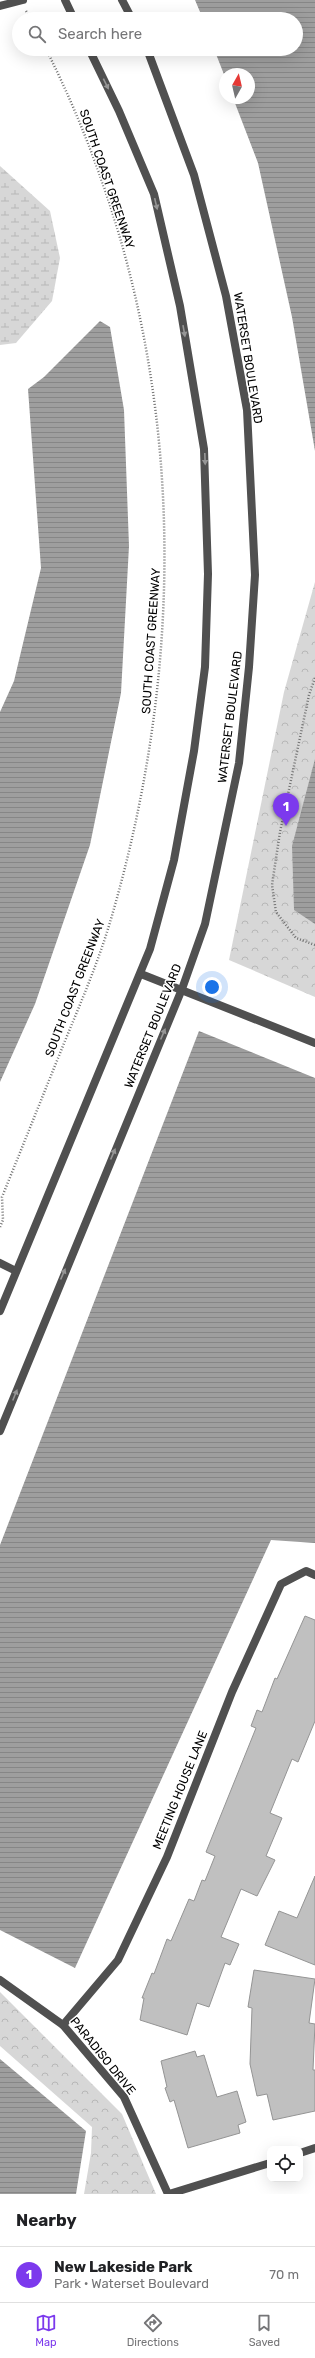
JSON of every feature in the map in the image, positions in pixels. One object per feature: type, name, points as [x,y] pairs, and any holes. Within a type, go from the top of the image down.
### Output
[{"type":"street","points":[[0,6],[23,0]]},
{"type":"street","points":[[65,0],[71,12]]},
{"type":"street","points":[[122,0],[128,12]]},
{"type":"street","points":[[0,1311],[141,974],[150,949],[174,860],[194,751],[205,666],[208,574],[204,449],[180,306],[154,194],[119,111],[92,56]]},
{"type":"street","name":"WATERSET BOULEVARD","points":[[0,1431],[182,989],[205,924],[239,763],[249,667],[255,575],[247,410],[226,296],[194,175],[150,56]]},
{"type":"street","points":[[141,974],[315,1043]]},
{"type":"street","points":[[0,1263],[16,1271]]},
{"type":"street","name":"MEETING HOUSE LANE","points":[[63,2025],[118,1960],[167,1857],[232,1692],[282,1584],[306,1571],[315,1574]]},
{"type":"street","name":"PARADISO DRIVE","points":[[0,1980],[63,2025],[124,2097],[169,2194]]},
{"type":"street","points":[[303,2152],[315,2148]]},
{"type":"street","points":[[169,2194],[267,2163]]},
{"type":"path","name":"SOUTH COAST GREENWAY","points":[[0,1227],[3,1220],[2,1197],[94,971],[113,912],[144,784],[155,716],[162,650],[166,566],[157,419],[147,352],[132,285],[115,221],[85,134],[49,56]]},
{"type":"path","points":[[315,678],[309,695],[280,832],[272,885],[276,912],[296,938],[315,945]]},
{"type":"green space","points":[[0,166],[50,211],[60,258],[52,301],[16,343],[0,345]]},
{"type":"green space","points":[[315,582],[315,997],[229,960],[284,692]]},
{"type":"green space","points":[[0,1992],[122,2114],[156,2194],[84,2194],[91,2153],[92,2127],[0,2046]]},
{"type":"shaded area","points":[[195,0],[315,0],[315,451],[292,317],[258,163],[235,104],[255,104],[255,68],[221,68],[217,56],[303,56],[303,12],[200,12]]},
{"type":"shaded area","points":[[100,321],[110,327],[124,410],[129,546],[121,693],[90,845],[35,1004],[0,1082],[0,712],[14,681],[41,568],[28,389],[44,377]]},
{"type":"shaded area","points":[[315,759],[315,924],[294,910],[292,846]]},
{"type":"shaded area","points":[[199,1031],[315,1078],[315,1543],[271,1540],[75,1968],[0,1930],[0,1545]]},
{"type":"shaded area","points":[[0,2059],[86,2131],[76,2194],[0,2194]]},
{"type":"building","points":[[305,1616],[315,1620],[315,1721],[298,1762],[292,1759],[270,1813],[282,1818],[266,1856],[275,1860],[257,1896],[241,1889],[221,1937],[239,1944],[230,1965],[225,1963],[209,2007],[197,2003],[187,2035],[140,2020],[144,1998],[142,1998],[152,1973],[154,1974],[167,1939],[171,1941],[189,1899],[194,1901],[202,1880],[205,1881],[215,1856],[206,1852],[256,1728],[251,1726],[257,1710],[262,1712],[275,1678],[277,1679]]},
{"type":"building","points":[[315,1876],[315,1965],[265,1945],[279,1911],[297,1918]]},
{"type":"building","points":[[254,1970],[315,1979],[309,2023],[315,2024],[313,2070],[315,2070],[315,2111],[273,2120],[267,2094],[257,2096],[250,2064],[252,2008],[248,2007]]},
{"type":"building","points":[[195,2051],[197,2057],[204,2055],[217,2097],[237,2091],[246,2122],[238,2125],[240,2133],[188,2148],[174,2100],[170,2102],[165,2088],[167,2087],[161,2061]]},
{"type":"place","name":"New Lakeside Park","points":[[286,826]]}]
